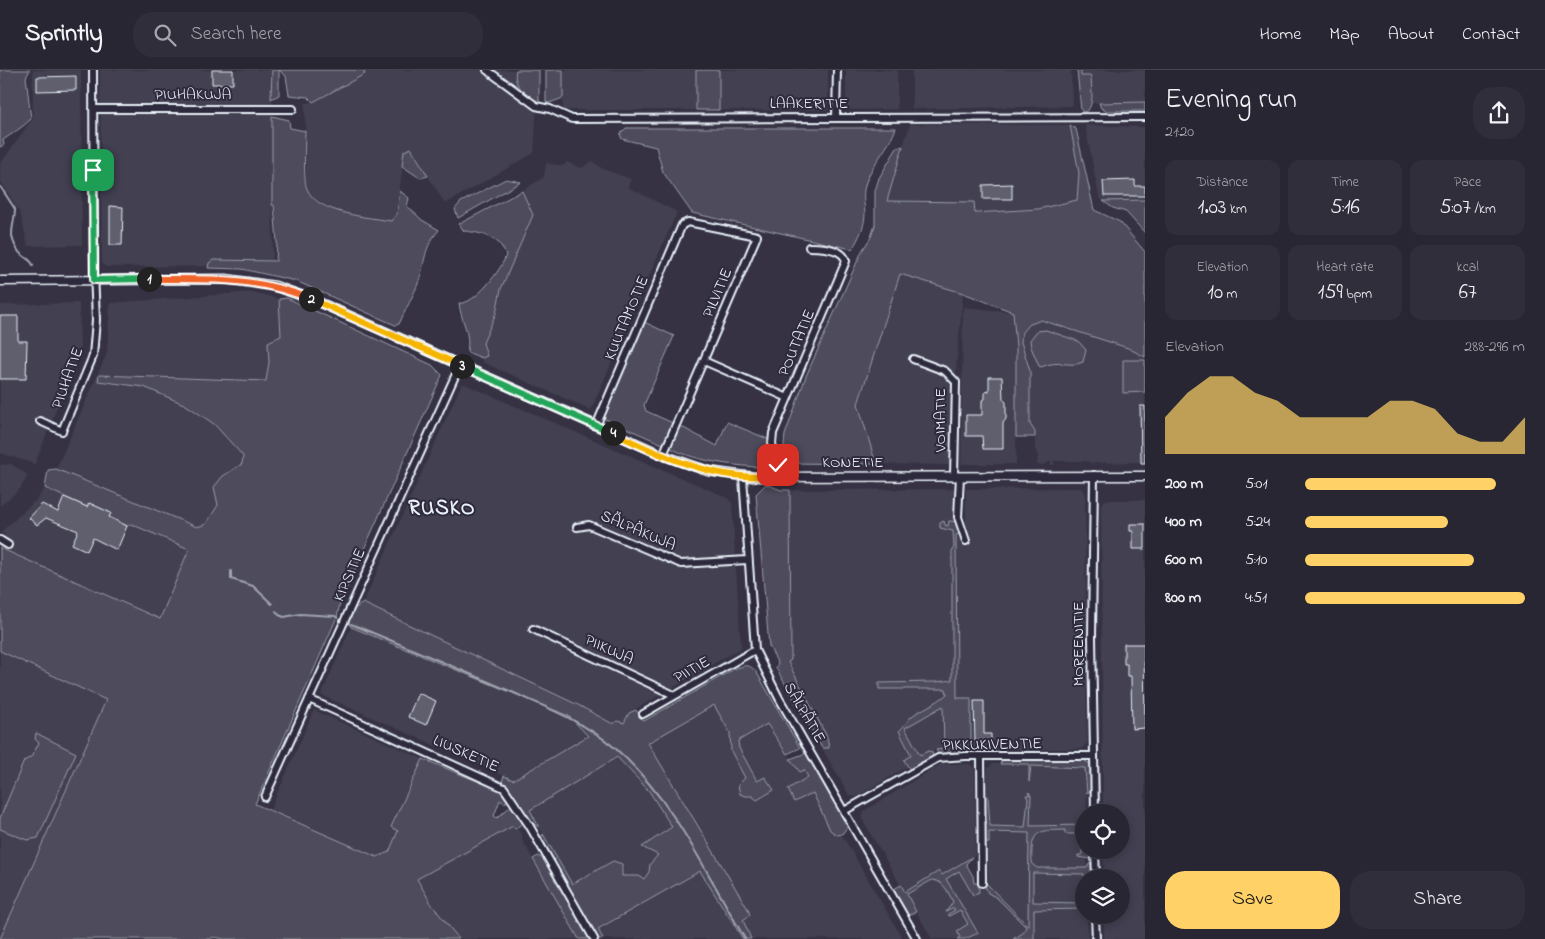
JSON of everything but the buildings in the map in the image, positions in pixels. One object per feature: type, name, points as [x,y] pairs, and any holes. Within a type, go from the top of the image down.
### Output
[{"type":"street","name":"PIUHATIE","points":[[40,421],[62,431],[94,356],[96,320],[94,280],[93,70]]},
{"type":"street","name":"LAAKERITIE","points":[[487,70],[536,106],[550,109],[572,118],[1145,117]]},
{"type":"street","points":[[836,118],[837,70]]},
{"type":"street","name":"PIUHAKUJA","points":[[93,109],[293,109]]},
{"type":"street","name":"PILVITIE","points":[[663,455],[757,236],[686,223]]},
{"type":"street","name":"KUUTAMOTIE","points":[[596,426],[680,228],[686,223]]},
{"type":"street","name":"POUTATIE","points":[[781,477],[772,441],[773,433],[846,261],[844,255],[838,251],[809,247]]},
{"type":"street","name":"KONETIE","points":[[0,281],[226,279],[275,286],[316,301],[663,455],[708,471],[744,476],[781,477],[1145,476]]},
{"type":"street","name":"VOIMATIE","points":[[914,358],[945,371],[956,382],[958,517],[966,541]]},
{"type":"street","points":[[704,361],[788,398]]},
{"type":"street","name":"KIPSITIE","points":[[266,797],[460,365]]},
{"type":"street","name":"SÄLPÄTIE","points":[[744,476],[747,560],[754,650],[917,939]]},
{"type":"street","name":"MOREENITIE","points":[[1094,476],[1092,636],[1095,804]]},
{"type":"street","name":"SÄLPÄKUJA","points":[[577,527],[589,525],[681,564],[747,560]]},
{"type":"street","points":[[0,540],[8,545]]},
{"type":"street","name":"PIIKUJA","points":[[533,629],[674,695]]},
{"type":"street","name":"PIITIE","points":[[643,714],[754,650]]},
{"type":"street","name":"LIUSKETIE","points":[[309,700],[504,788],[524,817],[594,939]]},
{"type":"street","points":[[981,756],[982,883]]},
{"type":"street","name":"PIKKUKIVENTIE","points":[[844,811],[938,758],[1094,756]]},
{"type":"street","points":[[1095,924],[1096,939]]},
{"type":"shaded area","points":[[0,70],[30,70],[26,77],[31,119],[3,140],[4,145],[0,147]]},
{"type":"shaded area","points":[[33,70],[81,70],[82,245],[28,246],[20,213],[0,180],[0,164],[33,118]]},
{"type":"shaded area","points":[[100,70],[272,70],[273,271],[242,266],[106,267],[102,263]]},
{"type":"shaded area","points":[[272,70],[279,70],[279,95],[271,99]]},
{"type":"shaded area","points":[[279,70],[363,70],[365,74],[313,102],[308,97],[289,95],[286,76]]},
{"type":"shaded area","points":[[363,70],[522,70],[538,84],[534,153],[445,204],[411,148],[404,152],[397,214],[391,221],[337,212],[311,196],[306,188],[305,103],[313,102],[365,74]]},
{"type":"shaded area","points":[[516,70],[539,70],[539,102],[525,93],[518,85],[515,76]]},
{"type":"shaded area","points":[[546,70],[563,70],[563,98],[549,103],[546,102]]},
{"type":"shaded area","points":[[563,70],[696,70],[696,110],[563,110]]},
{"type":"shaded area","points":[[696,70],[719,70],[719,110],[696,110]]},
{"type":"shaded area","points":[[719,70],[828,70],[828,110],[719,110]]},
{"type":"shaded area","points":[[846,70],[897,70],[897,109],[851,110],[846,105]]},
{"type":"shaded area","points":[[912,70],[1071,70],[1072,106],[912,109]]},
{"type":"shaded area","points":[[1077,70],[1081,70],[1081,76],[1091,76],[1091,103],[1087,111],[1083,112],[1081,110]]},
{"type":"shaded area","points":[[1081,70],[1145,70],[1145,102],[1091,103],[1091,76],[1081,76]]},
{"type":"shaded area","points":[[1145,102],[1145,111],[1106,111],[1101,108],[1099,103]]},
{"type":"shaded area","points":[[272,116],[289,120],[290,128],[305,131],[306,185],[313,197],[321,204],[344,213],[391,221],[397,214],[400,191],[409,198],[407,206],[422,220],[439,230],[427,249],[415,292],[399,324],[395,325],[296,281],[242,269],[208,268],[209,263],[213,260],[276,261],[277,242],[274,205],[272,205]]},
{"type":"shaded area","points":[[910,124],[1070,125],[1079,173],[1077,200],[1038,209],[975,213],[974,202],[886,202]]},
{"type":"shaded area","points":[[1070,125],[1076,129],[1094,210],[1120,222],[1145,252],[1145,357],[1128,348],[1041,320],[1028,325],[1022,332],[1021,342],[1030,371],[1030,424],[1035,432],[1035,437],[1016,437],[1016,347],[1013,312],[963,293],[900,274],[858,404],[876,464],[789,463],[784,445],[785,435],[806,376],[862,251],[871,237],[875,225],[875,191],[879,178],[897,148],[903,146],[887,201],[974,202],[975,213],[1038,209],[1077,200],[1079,173]]},
{"type":"shaded area","points":[[1085,125],[1145,127],[1145,200],[1103,201],[1099,197]]},
{"type":"shaded area","points":[[626,128],[896,128],[866,182],[864,223],[852,249],[692,213],[663,172],[656,147],[622,139],[620,134]]},
{"type":"shaded area","points":[[411,148],[428,176],[420,178],[402,166],[404,151]]},
{"type":"shaded area","points":[[592,161],[603,169],[631,179],[628,187],[677,212],[591,410],[482,362],[482,358],[487,356],[483,343],[496,313],[501,289],[533,215],[522,191],[544,177],[546,163],[563,166],[567,162],[581,168]]},
{"type":"shaded area","points":[[506,179],[521,182],[458,218],[455,209],[461,202]]},
{"type":"shaded area","points":[[522,191],[533,215],[501,289],[496,313],[483,343],[487,356],[482,358],[467,352],[468,339],[459,303],[472,299],[480,293],[494,277],[506,255],[494,240],[483,234],[464,231],[459,224]]},
{"type":"shaded area","points":[[1145,200],[1145,233],[1126,212],[1113,208],[1103,201]]},
{"type":"shaded area","points":[[900,274],[963,293],[953,404],[951,465],[876,464],[858,404]]},
{"type":"shaded area","points":[[253,292],[279,299],[281,336],[269,342],[269,362],[266,381],[99,375],[98,381],[144,387],[186,405],[214,424],[243,456],[242,464],[223,476],[218,504],[206,524],[197,527],[56,469],[107,353],[110,303]]},
{"type":"shaded area","points":[[287,298],[432,365],[442,375],[340,603],[337,617],[255,804],[377,857],[389,852],[398,831],[391,827],[423,759],[499,790],[508,801],[504,803],[500,800],[494,816],[497,818],[513,804],[524,822],[515,829],[513,826],[417,879],[432,905],[459,939],[224,939],[215,937],[208,939],[0,939],[106,700],[0,651],[0,548],[160,619],[189,549],[131,524],[127,526],[109,517],[111,513],[89,503],[87,507],[45,488],[48,470],[56,469],[197,527],[206,524],[218,505],[214,487],[223,476],[242,464],[243,456],[214,424],[186,405],[144,387],[98,381],[99,375],[266,381],[269,362],[268,342],[281,336],[279,299]]},
{"type":"shaded area","points":[[79,303],[80,348],[35,464],[0,453],[0,305]]},
{"type":"shaded area","points":[[963,307],[1013,312],[1016,347],[1016,464],[961,464]]},
{"type":"shaded area","points":[[1041,320],[1128,348],[1145,357],[1145,462],[1090,463],[1087,461],[1054,461],[1054,465],[1051,465],[1051,461],[1043,465],[1037,465],[1035,432],[1030,424],[1030,371],[1021,342],[1022,332],[1028,325]]},
{"type":"shaded area","points":[[642,321],[674,336],[644,405],[646,411],[675,424],[665,445],[603,418]]},
{"type":"shaded area","points":[[1046,330],[1078,341],[1086,350],[1083,362],[1078,364],[1039,366],[1030,340],[1037,331]]},
{"type":"shaded area","points":[[1123,360],[1145,360],[1145,392],[1123,393]]},
{"type":"shaded area","points":[[462,383],[728,498],[732,503],[741,648],[629,713],[624,723],[613,724],[578,705],[363,603]]},
{"type":"shaded area","points":[[727,422],[770,440],[777,468],[751,467],[707,460],[693,457],[669,447],[678,425],[717,446]]},
{"type":"shaded area","points":[[11,464],[28,475],[20,489],[0,506],[0,465]]},
{"type":"shaded area","points":[[766,484],[781,490],[790,490],[791,660],[788,662],[827,737],[829,748],[822,748],[776,668],[778,664],[769,646],[756,494]]},
{"type":"shaded area","points":[[45,488],[86,507],[89,503],[111,513],[109,518],[127,526],[131,524],[189,549],[160,619],[0,548],[0,543],[5,535],[1,532],[36,500]]},
{"type":"shaded area","points":[[1080,488],[1085,492],[1087,743],[1081,749],[936,750],[856,797],[849,795],[776,668],[791,659],[790,490],[956,489],[956,521],[966,522],[966,489]]},
{"type":"shaded area","points":[[1106,500],[1145,500],[1145,939],[1104,939],[1104,924],[1130,924],[1130,869],[1104,869],[1103,859],[1130,859],[1130,804],[1103,804],[1101,504]]},
{"type":"shaded area","points":[[944,521],[945,525],[948,526],[949,521],[959,522],[959,534],[956,535],[957,698],[971,698],[971,749],[993,749],[993,752],[969,753],[968,749],[964,749],[962,754],[939,754],[936,750],[944,749],[943,706],[905,728],[920,755],[928,751],[932,752],[933,757],[910,770],[904,760],[911,755],[899,731],[912,716],[947,694],[946,689],[879,689],[879,683],[952,680],[952,551],[954,547],[953,531],[940,528],[940,523]]},
{"type":"shaded area","points":[[363,603],[578,705],[613,724],[617,721],[624,723],[629,713],[636,710],[644,721],[734,669],[744,666],[752,668],[757,673],[800,748],[787,754],[767,724],[738,741],[739,748],[757,781],[765,777],[774,790],[757,800],[752,796],[740,794],[738,785],[745,778],[731,751],[730,733],[714,705],[648,743],[748,909],[750,915],[743,920],[751,939],[743,939],[700,871],[598,929],[603,939],[599,939],[541,839],[543,834],[572,884],[613,861],[622,864],[622,876],[639,876],[644,879],[649,872],[650,864],[658,855],[642,847],[672,827],[649,791],[617,757],[530,810],[539,827],[534,824],[502,781],[504,776],[513,780],[588,736],[569,716],[351,627],[348,622],[354,609]]},
{"type":"shaded area","points":[[351,627],[569,716],[588,737],[513,780],[321,695]]},
{"type":"shaded area","points":[[0,651],[106,699],[0,938]]},
{"type":"shaded area","points":[[714,704],[738,746],[738,741],[767,724],[800,772],[804,770],[903,939],[751,939],[743,920],[747,912],[648,743]]},
{"type":"shaded area","points":[[314,710],[423,759],[391,827],[398,831],[389,852],[377,858],[270,810]]},
{"type":"shaded area","points":[[36,733],[76,753],[38,838],[27,840],[0,829],[0,818],[24,761],[32,756],[39,743],[35,739]]},
{"type":"shaded area","points":[[806,753],[848,826],[842,834],[837,835],[830,830],[813,793],[794,802],[788,789],[808,777],[804,770],[800,772],[790,759]]},
{"type":"shaded area","points":[[617,757],[649,791],[673,827],[642,847],[658,855],[650,864],[649,872],[644,879],[622,876],[624,867],[613,861],[572,884],[529,810]]},
{"type":"shaded area","points":[[1002,760],[1084,760],[1091,765],[1092,790],[1087,793],[1085,768],[1031,766],[1029,782],[1029,764],[1000,764]]},
{"type":"shaded area","points":[[1082,763],[1086,768],[1087,804],[1075,804],[1075,859],[1087,859],[1087,869],[1075,869],[1075,924],[1087,924],[1088,939],[1030,939],[1029,930],[1013,939],[932,939],[862,819],[864,811],[941,764],[969,764],[975,769],[975,856],[961,864],[977,892],[988,886],[987,769],[992,764]]},
{"type":"shaded area","points":[[1029,792],[1031,796],[1030,826],[1075,825],[1075,834],[1065,834],[1065,830],[1047,831],[1038,834],[1033,842],[1033,865],[1037,868],[1087,868],[1091,864],[1091,869],[1075,869],[1075,874],[1033,873],[1033,902],[1075,903],[1075,909],[1034,910],[1034,939],[1013,939],[1023,933],[1026,927],[997,898],[988,893],[984,884],[986,883],[1028,926],[1029,833],[989,832],[989,843],[985,843],[984,796],[988,796],[990,826],[1025,827],[1028,799],[1026,795],[1029,795]]},
{"type":"shaded area","points":[[513,825],[523,836],[521,838],[579,939],[459,939],[432,905],[417,879]]},
{"type":"shaded area","points":[[538,856],[546,861],[591,939],[579,939],[533,859]]},
{"type":"shaded area","points":[[972,857],[966,864],[973,876],[974,883],[977,883],[979,886],[979,892],[973,895],[959,871],[946,879],[978,933],[965,939],[957,939],[960,937],[957,931],[968,924],[960,910],[949,916],[948,914],[955,910],[954,908],[946,912],[953,902],[940,882],[932,880],[907,894],[916,912],[909,915],[906,913],[894,889],[901,885],[905,892],[939,871],[942,875]]},
{"type":"shaded area","points":[[700,871],[743,939],[603,939],[598,930]]},
{"type":"waterway","points":[[0,186],[15,209],[12,230],[15,245],[21,254],[33,265]]},
{"type":"waterway","points":[[231,571],[231,579],[253,586],[272,604]]},
{"type":"waterway","points":[[276,611],[284,617],[300,614],[335,616],[338,618]]},
{"type":"waterway","points":[[351,624],[548,708],[603,738],[636,768],[672,814],[688,838],[745,939]]},
{"type":"district","name":"RUSKO","points":[[442,509]]},
{"type":"route","points":[[93,170],[94,280],[226,279],[251,281],[275,286],[316,301],[680,462],[708,471],[753,477],[781,477],[778,465]]}]
